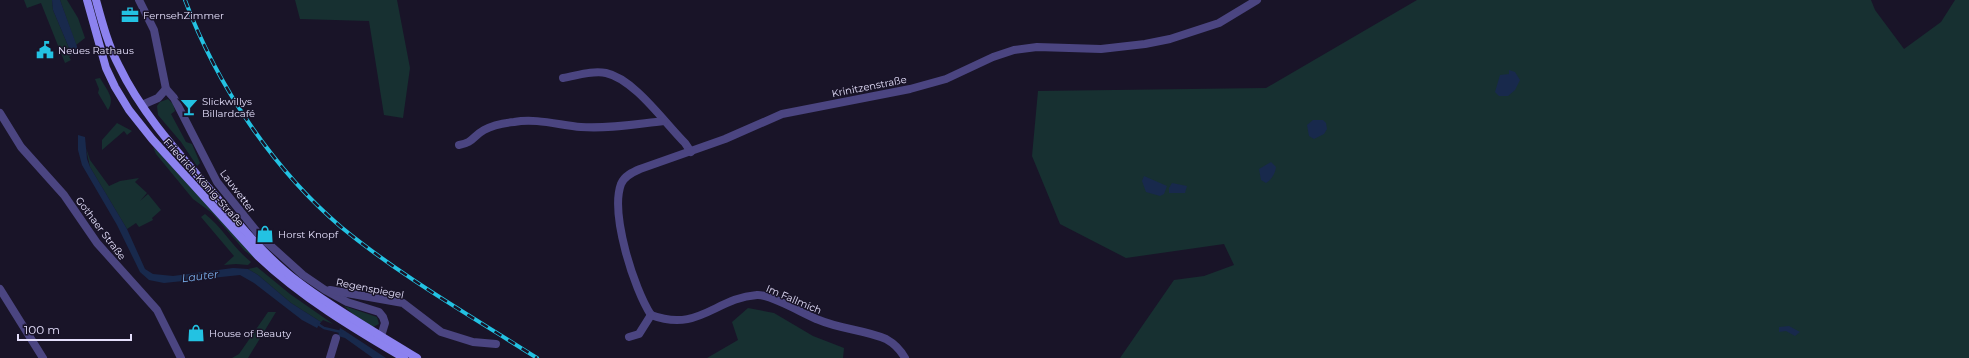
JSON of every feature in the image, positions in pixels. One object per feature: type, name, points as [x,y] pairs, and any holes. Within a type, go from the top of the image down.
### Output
[{"type":"main road","name":"Friedrich-König-Straße","points":[[87,0],[96,36],[111,81],[129,110],[152,139],[274,272],[316,303],[404,358]]},
{"type":"main road","name":"Friedrich-König-Straße","points":[[96,0],[104,30],[118,65],[142,105],[159,129],[269,257],[303,285],[417,358]]},
{"type":"street","name":"Lauwetter","points":[[139,0],[154,30],[166,89],[174,98],[195,142],[217,182],[262,238],[303,275],[325,290],[347,302],[379,312],[385,323],[381,336]]},
{"type":"street","name":"Krinitzenstraße","points":[[651,315],[644,305],[624,244],[619,195],[622,182],[628,175],[640,168],[691,152],[782,114],[910,89],[946,79],[993,57],[1014,50],[1037,47],[1101,49],[1145,44],[1170,39],[1219,23],[1257,0]]},
{"type":"street","points":[[563,78],[591,73],[605,73],[616,77],[638,92],[664,122],[685,143],[691,152]]},
{"type":"street","points":[[142,105],[158,98],[166,89]]},
{"type":"street","name":"Gothaer Straße","points":[[0,113],[21,147],[64,195],[97,244],[157,310],[180,357]]},
{"type":"street","points":[[459,145],[468,144],[475,136],[492,126],[515,121],[541,121],[581,127],[608,127],[664,122]]},
{"type":"street","points":[[0,289],[43,358]]},
{"type":"street","name":"Regenspiegel","points":[[325,290],[403,303],[441,332],[473,342],[496,344]]},
{"type":"street","name":"Im Fallmich","points":[[651,315],[674,321],[694,319],[743,296],[760,295],[819,320],[885,339],[898,347],[905,358]]},
{"type":"street","points":[[629,336],[639,334],[651,315]]},
{"type":"street","points":[[330,358],[336,338]]},
{"type":"green space","points":[[24,0],[52,0],[53,10],[72,55],[69,57],[71,60],[65,63],[41,3],[27,8]]},
{"type":"green space","points":[[60,0],[67,0],[78,18],[85,38],[76,45]]},
{"type":"green space","points":[[295,0],[397,0],[410,68],[403,118],[384,115],[369,21],[300,19]]},
{"type":"green space","points":[[1417,0],[1871,0],[1875,10],[1904,49],[1941,22],[1955,0],[1969,0],[1969,358],[1120,358],[1174,280],[1204,276],[1234,265],[1224,244],[1126,258],[1060,224],[1032,156],[1038,91],[1266,88]]},
{"type":"green space","points":[[100,78],[111,98],[108,110],[98,93],[99,89],[95,79]]},
{"type":"green space","points":[[168,99],[173,104],[175,111],[171,114],[186,142],[192,144],[200,163],[197,166],[181,142],[158,115],[157,106],[160,102]]},
{"type":"green space","points":[[117,123],[132,131],[127,135],[124,131],[102,150],[102,140]]},
{"type":"green space","points":[[153,147],[258,261],[245,251],[212,213],[193,199],[156,154]]},
{"type":"green space","points":[[86,148],[90,160],[109,186],[120,181],[139,178],[135,182],[147,193],[140,201],[148,194],[161,210],[152,218],[153,220],[139,227],[136,223],[127,229],[90,167]]},
{"type":"green space","points":[[205,214],[251,262],[248,265],[224,265],[234,256],[201,217]]},
{"type":"green space","points":[[257,267],[290,294],[333,324],[323,320],[321,322],[291,303],[258,275],[248,269]]},
{"type":"green space","points":[[344,306],[377,317],[379,324],[373,327],[354,315]]},
{"type":"green space","points":[[748,308],[774,313],[813,336],[844,348],[843,358],[707,358],[738,340],[732,322]]},
{"type":"green space","points":[[268,312],[276,312],[248,358],[232,358],[239,354]]},
{"type":"water","points":[[52,0],[60,0],[79,52],[72,55],[53,10]]},
{"type":"water","points":[[1509,70],[1515,72],[1520,80],[1515,90],[1508,96],[1499,96],[1495,92],[1500,75],[1509,74]]},
{"type":"water","points":[[1313,120],[1323,120],[1326,123],[1327,129],[1324,134],[1314,139],[1309,136],[1307,125]]},
{"type":"water","points":[[78,135],[85,137],[87,159],[90,167],[127,229],[145,269],[153,274],[173,276],[233,268],[248,269],[258,275],[291,303],[321,322],[317,328],[302,320],[254,283],[240,275],[164,283],[149,280],[140,272],[117,225],[82,165],[78,150]]},
{"type":"water","points":[[1271,162],[1276,167],[1276,170],[1272,178],[1266,183],[1261,180],[1259,169]]},
{"type":"water","points":[[1144,176],[1167,186],[1164,194],[1160,196],[1146,192],[1142,181]]},
{"type":"water","points":[[1172,183],[1187,186],[1185,193],[1169,193],[1169,188]]},
{"type":"water","points":[[1789,326],[1800,332],[1795,336],[1786,331],[1779,332],[1779,327]]},
{"type":"water","points":[[340,328],[386,358],[373,358],[345,338],[338,336]]},
{"type":"waterway","name":"Lauter","points":[[318,324],[324,328],[341,332]]},
{"type":"railway","points":[[185,0],[198,32],[230,94],[270,152],[292,179],[316,204],[341,227],[388,263],[437,296],[537,358]]},
{"type":"place","name":"FernsehZimmer","points":[[130,15]]},
{"type":"place","name":"Neues Rathaus","points":[[45,50]]},
{"type":"place","name":"Slickwillys Billardcafé","points":[[189,107]]},
{"type":"place","name":"Horst Knopf","points":[[265,234]]},
{"type":"place","name":"House of Beauty","points":[[196,333]]}]
